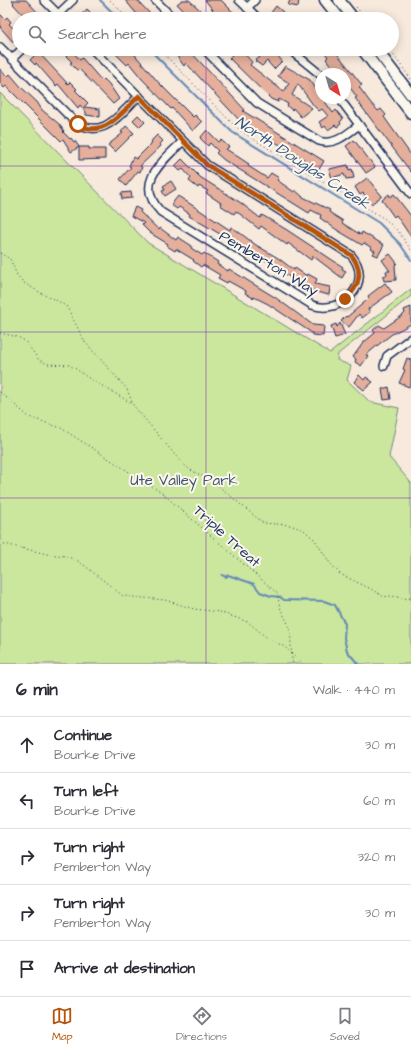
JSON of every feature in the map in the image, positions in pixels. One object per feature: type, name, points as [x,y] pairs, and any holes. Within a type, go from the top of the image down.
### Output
[{"type":"main road","points":[[325,0],[334,12]]},
{"type":"main road","points":[[339,0],[348,12]]},
{"type":"main road","points":[[367,56],[411,113]]},
{"type":"main road","points":[[381,56],[411,95]]},
{"type":"street","points":[[44,0],[54,12]]},
{"type":"street","points":[[62,12],[73,0]]},
{"type":"street","points":[[155,0],[167,12]]},
{"type":"street","points":[[240,0],[251,12]]},
{"type":"street","points":[[247,8],[255,0]]},
{"type":"street","points":[[0,47],[72,119],[83,127],[93,131],[111,123],[139,96]]},
{"type":"street","points":[[12,59],[15,56]]},
{"type":"street","name":"Pemberton Way","points":[[99,56],[183,141],[213,169],[346,250],[356,260],[364,272],[351,295],[340,303],[326,310],[304,301],[167,216],[153,202],[147,190],[156,168],[183,141]]},
{"type":"street","points":[[211,56],[257,103],[319,141],[329,143],[335,142],[359,125]]},
{"type":"street","points":[[297,56],[315,70]]},
{"type":"street","points":[[343,104],[411,194]]},
{"type":"street","points":[[387,176],[394,171]]},
{"type":"street","points":[[384,366],[387,356],[411,338]]},
{"type":"path","points":[[110,0],[122,12]]},
{"type":"path","points":[[356,7],[360,12]]},
{"type":"path","points":[[166,56],[232,123],[245,134],[385,219],[398,231],[411,250]]},
{"type":"path","points":[[393,56],[411,79]]},
{"type":"path","points":[[0,253],[10,259],[17,275],[24,283],[58,301],[67,308],[74,318],[85,342],[127,389],[133,405]]},
{"type":"path","points":[[0,332],[18,337],[25,341],[39,360],[48,364],[69,365],[133,405],[181,462],[189,469],[215,483],[263,522],[299,527],[315,540],[330,563],[340,574],[371,588],[384,597],[391,595],[403,599],[411,598]]},
{"type":"path","name":"Triple Treat","points":[[0,392],[29,417],[61,428],[162,492],[278,595],[282,615],[289,627],[290,652]]},
{"type":"path","points":[[0,543],[47,554],[66,556],[80,562],[123,596],[165,600],[194,609],[220,612],[248,622],[267,638],[285,647],[303,664]]},
{"type":"path","points":[[290,652],[293,664]]},
{"type":"green space","name":"Ute Valley Park","points":[[0,93],[148,243],[330,353],[411,289],[411,296],[338,354],[337,360],[351,366],[347,380],[370,402],[399,408],[389,457],[411,483],[411,664],[0,664]]},
{"type":"building","points":[[12,0],[26,0],[37,12],[20,12],[13,4],[14,3]]},
{"type":"building","points":[[125,0],[137,0],[148,12],[135,12]]},
{"type":"building","points":[[182,0],[189,0],[202,12],[185,12],[177,4]]},
{"type":"building","points":[[205,0],[221,0],[233,12],[214,12]]},
{"type":"building","points":[[290,0],[299,0],[298,7],[288,5]]},
{"type":"building","points":[[276,6],[283,12],[272,12]]},
{"type":"building","points":[[0,14],[5,19],[7,17],[11,22],[9,24],[12,27],[12,41],[0,27]]},
{"type":"building","points":[[34,56],[42,56],[68,84],[70,82],[77,89],[75,90],[88,103],[84,107],[100,109],[100,117],[86,115],[86,112],[80,105],[78,108],[58,84],[56,86],[36,63],[35,65],[30,60]]},
{"type":"building","points":[[66,56],[76,56],[80,60],[82,58],[102,81],[104,79],[109,84],[119,99],[113,104],[79,69],[77,70],[70,63],[72,62]]},
{"type":"building","points":[[118,56],[136,56],[159,83],[193,117],[195,115],[202,122],[193,131],[142,79],[129,63],[127,65]]},
{"type":"building","points":[[177,56],[195,56],[245,110],[243,111],[324,161],[318,171],[303,163],[305,160],[241,122],[186,63],[184,66]]},
{"type":"building","points":[[232,56],[246,56],[252,62],[250,65],[284,92],[289,83],[278,76],[285,66],[310,80],[315,87],[315,104],[327,104],[333,113],[336,110],[343,119],[340,122],[341,124],[337,127],[335,125],[328,130],[325,126],[323,128],[319,122],[328,116],[322,109],[319,111],[314,106],[298,84],[292,95],[312,108],[301,117],[293,108],[292,110],[287,106],[288,104],[279,99],[278,102],[271,99],[229,58]]},
{"type":"building","points":[[259,56],[278,56],[282,61],[274,69],[267,61],[262,66],[255,61],[260,57]]},
{"type":"building","points":[[327,56],[339,56],[348,68],[333,68],[326,59]]},
{"type":"building","points":[[0,69],[7,77],[10,74],[37,102],[42,110],[59,124],[64,131],[63,132],[74,142],[75,141],[79,147],[71,152],[63,139],[61,141],[6,86],[4,88],[0,83]]},
{"type":"building","points":[[351,71],[362,85],[359,87],[370,102],[378,111],[381,109],[386,115],[384,117],[411,155],[411,172],[355,98],[357,97],[351,89]]},
{"type":"building","points":[[138,115],[145,122],[140,127],[133,120]]},
{"type":"building","points":[[126,126],[134,133],[115,152],[108,145],[123,133],[121,132]]},
{"type":"building","points":[[207,130],[219,142],[221,140],[229,147],[226,149],[249,164],[248,166],[267,178],[271,173],[279,178],[277,180],[294,192],[295,190],[303,197],[330,210],[329,212],[343,221],[342,223],[361,235],[362,232],[384,245],[378,256],[373,254],[375,251],[371,249],[372,248],[364,243],[362,245],[320,218],[321,215],[311,210],[309,213],[224,160],[216,153],[218,151],[210,143],[208,146],[200,138]]},
{"type":"building","points":[[157,135],[163,141],[160,144],[161,146],[140,166],[142,167],[140,172],[138,171],[126,186],[120,179],[131,167],[129,166],[133,157],[136,159],[151,144],[152,140]]},
{"type":"building","points":[[354,140],[375,167],[366,173],[346,146]]},
{"type":"building","points":[[79,147],[89,147],[89,149],[105,149],[105,159],[79,160]]},
{"type":"building","points":[[182,159],[200,177],[241,203],[260,218],[262,215],[343,267],[342,269],[346,271],[342,278],[313,256],[311,260],[261,226],[259,229],[236,211],[234,214],[220,205],[221,203],[206,193],[208,191],[199,186],[198,188],[189,181],[191,178],[183,169],[180,171],[175,166]]},
{"type":"building","points":[[348,165],[349,170],[352,169],[354,178],[346,179],[344,174],[332,178],[329,169]]},
{"type":"building","points":[[367,178],[382,196],[371,204],[363,193],[360,195],[355,187]]},
{"type":"building","points":[[171,181],[176,189],[165,196],[162,191],[165,190],[163,186]]},
{"type":"building","points":[[131,192],[132,198],[122,199],[121,193]]},
{"type":"building","points":[[389,194],[390,197],[394,194],[411,216],[411,237],[396,215],[394,217],[382,200]]},
{"type":"building","points":[[178,196],[230,230],[231,227],[236,230],[294,270],[295,268],[307,276],[308,274],[317,279],[315,284],[330,287],[329,295],[316,292],[295,281],[270,263],[189,216],[190,214],[179,207],[177,209],[171,205]]},
{"type":"building","points":[[135,207],[141,210],[140,212],[159,230],[160,228],[176,240],[178,237],[202,255],[204,253],[228,271],[229,269],[276,298],[313,325],[324,326],[323,336],[312,335],[312,333],[268,304],[254,297],[253,298],[245,293],[246,291],[228,281],[227,283],[218,278],[220,275],[203,265],[201,267],[193,261],[194,260],[176,249],[175,251],[167,246],[168,244],[150,233],[142,225],[144,223],[131,216]]},
{"type":"building","points":[[390,254],[397,263],[395,265],[396,280],[384,281],[383,276],[387,275],[386,271],[390,271],[382,260]]},
{"type":"building","points":[[385,283],[392,292],[368,309],[370,312],[362,318],[359,314],[349,327],[341,321],[366,301],[369,298],[368,296]]},
{"type":"building","points":[[411,307],[411,324],[392,334],[366,355],[368,356],[361,366],[355,362],[356,359],[353,357],[363,343],[375,333],[373,330],[379,325],[384,328],[403,315],[405,313],[404,310]]},
{"type":"building","points":[[340,323],[345,335],[335,338],[331,326],[336,324],[337,327]]},
{"type":"building","points":[[407,358],[411,360],[411,383],[409,387],[399,383],[405,370],[403,369]]},
{"type":"building","points":[[359,375],[364,380],[366,377],[373,382],[364,390],[354,382]]},
{"type":"building","points":[[389,387],[391,399],[384,400],[382,389]]},
{"type":"waterway","name":"North Douglas Creek","points":[[100,0],[112,12]]},
{"type":"waterway","name":"North Douglas Creek","points":[[156,56],[232,132],[379,223],[400,244],[411,260]]},
{"type":"waterway","points":[[222,575],[226,577],[228,575],[254,584],[260,592],[271,596],[280,597],[284,600],[324,601],[335,605],[345,624],[344,638],[347,651],[358,664]]},
{"type":"route","points":[[78,124],[83,127],[96,130],[106,126],[139,96],[207,165],[346,250],[356,260],[360,273],[359,281],[355,290],[345,299]]}]
